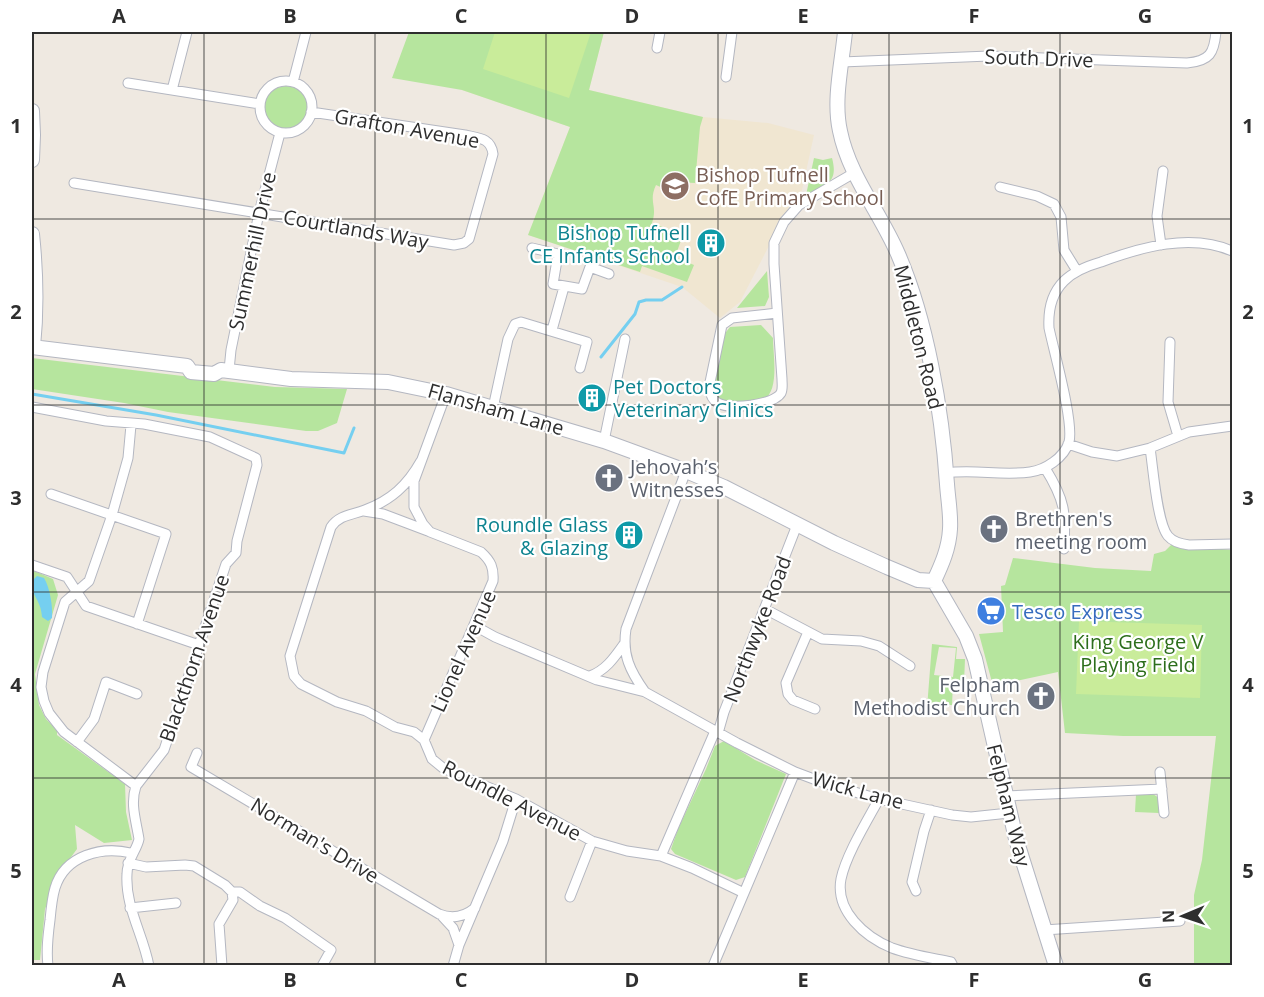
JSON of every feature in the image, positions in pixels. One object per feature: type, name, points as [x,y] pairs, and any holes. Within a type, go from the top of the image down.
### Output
[{"type":"main road","name":"Middleton Road","points":[[845,32],[838,122],[854,173],[897,253],[909,285],[930,368],[944,443],[950,528],[946,555],[934,581]]},
{"type":"main road","points":[[32,111],[32,160]]},
{"type":"main road","points":[[32,234],[37,285],[32,346]]},
{"type":"main road","name":"Flansham Lane","points":[[32,346],[187,366],[191,372],[214,374],[225,370],[291,379],[388,382],[446,394],[604,441],[686,471],[724,487],[834,543],[918,580],[934,581]]},
{"type":"main road","name":"Felpham Way","points":[[934,581],[966,636],[975,659],[1009,813],[1056,966]]},
{"type":"street","points":[[172,90],[187,32]]},
{"type":"street","points":[[293,82],[306,32]]},
{"type":"street","points":[[657,48],[660,32]]},
{"type":"street","points":[[726,77],[732,32]]},
{"type":"street","name":"South Drive","points":[[842,62],[989,56],[1200,62],[1209,56],[1215,44],[1216,32]]},
{"type":"street","points":[[293,82],[305,90],[309,96],[311,112],[304,126],[297,131],[280,133],[265,123],[260,115],[260,105],[266,92],[272,87],[278,83],[293,82]]},
{"type":"street","points":[[128,83],[260,105]]},
{"type":"street","name":"Grafton Avenue","points":[[311,112],[482,139],[491,145],[493,154],[469,239],[464,243],[454,245]]},
{"type":"street","name":"Summerhill Drive","points":[[225,370],[259,213],[280,133]]},
{"type":"street","points":[[1161,245],[1157,216],[1163,171]]},
{"type":"street","points":[[777,313],[732,318],[722,325],[709,387],[716,402],[726,406],[758,404],[773,400],[781,393],[774,243],[780,229],[799,205],[854,173]]},
{"type":"street","name":"Courtlands Way","points":[[74,183],[454,245]]},
{"type":"street","points":[[1000,187],[1037,196],[1054,204],[1060,217],[1064,250],[1077,271]]},
{"type":"street","points":[[946,473],[962,471],[1019,473],[1045,468],[1068,444],[1069,424],[1048,315],[1056,292],[1065,279],[1077,271],[1108,259],[1161,245],[1210,245],[1233,251]]},
{"type":"street","points":[[532,248],[558,255],[553,284],[582,289],[590,267],[609,274]]},
{"type":"street","points":[[552,330],[564,287]]},
{"type":"street","points":[[493,408],[508,339],[515,324],[521,322],[587,342],[580,368]]},
{"type":"street","points":[[604,441],[626,339]]},
{"type":"street","points":[[1170,342],[1168,402],[1178,436]]},
{"type":"street","points":[[430,532],[414,507],[414,481],[446,394]]},
{"type":"street","name":"Blackthorn Avenue","points":[[32,406],[210,437],[256,458],[257,465],[237,541],[236,553],[226,564],[164,750],[136,786]]},
{"type":"street","points":[[132,425],[128,458],[112,515],[89,581],[65,602],[43,672],[41,687],[49,713],[64,732],[136,786],[133,811],[139,838],[126,874],[130,908],[146,951],[149,966]]},
{"type":"street","points":[[1068,444],[1105,455],[1133,453],[1202,429],[1233,426]]},
{"type":"street","points":[[1150,448],[1162,523],[1169,537],[1189,545],[1233,544]]},
{"type":"street","points":[[421,461],[403,488],[391,498],[337,519],[331,527],[290,656],[294,676],[301,684],[337,702],[366,711],[395,727],[414,732],[424,740]]},
{"type":"street","points":[[1045,468],[1063,501],[1064,549]]},
{"type":"street","points":[[645,692],[630,669],[624,644],[626,629],[686,471]]},
{"type":"street","points":[[51,494],[166,534],[137,624]]},
{"type":"street","points":[[362,511],[383,514],[430,532]]},
{"type":"street","name":"Northwyke Road","points":[[661,856],[717,732],[797,525]]},
{"type":"street","name":"Lionel Avenue","points":[[424,740],[494,581],[492,564],[481,552],[430,532]]},
{"type":"street","points":[[32,565],[67,577],[86,606],[199,645]]},
{"type":"street","points":[[765,609],[830,641],[869,643],[879,646],[910,666]]},
{"type":"street","points":[[476,626],[495,637],[590,676],[630,690],[645,692]]},
{"type":"street","points":[[808,632],[786,683],[788,694],[793,700],[814,709]]},
{"type":"street","points":[[590,676],[599,673],[613,660],[624,644]]},
{"type":"street","points":[[77,742],[94,719],[106,682],[137,693]]},
{"type":"street","name":"Wick Lane","points":[[645,692],[795,772],[854,793],[971,817],[1009,813]]},
{"type":"street","name":"Roundle Avenue","points":[[424,740],[432,759],[443,768],[516,799],[592,841],[627,851],[661,856],[744,893]]},
{"type":"street","name":"Norman's Drive","points":[[197,753],[191,767],[439,914],[453,928],[459,945]]},
{"type":"street","points":[[713,966],[795,772]]},
{"type":"street","points":[[1160,772],[1164,813]]},
{"type":"street","points":[[1005,796],[1162,789]]},
{"type":"street","points":[[453,966],[459,945],[504,841],[516,799]]},
{"type":"street","points":[[879,799],[841,879],[840,893],[843,904],[855,925],[891,947],[951,962],[953,966]]},
{"type":"street","points":[[916,891],[912,882],[931,810]]},
{"type":"street","points":[[570,897],[592,841]]},
{"type":"street","points":[[48,966],[47,946],[53,898],[60,876],[85,855],[117,850],[146,867],[194,866],[225,885],[232,892],[233,900],[219,924],[222,966]]},
{"type":"street","points":[[232,892],[240,892],[260,906],[285,918],[331,950],[322,966]]},
{"type":"street","points":[[130,908],[176,903]]},
{"type":"street","points":[[439,914],[454,917],[468,914],[475,908]]},
{"type":"street","points":[[1044,930],[1180,921]]},
{"type":"shaded area","name":"Bishop Tufnell CofE Primary School","points":[[604,32],[589,90],[703,117],[768,123],[814,135],[800,199],[789,207],[740,302],[720,318],[682,287],[528,235],[570,127],[462,90]]},
{"type":"green space","name":"Bishop Tufnell CofE Primary School","points":[[409,32],[604,32],[589,90],[703,117],[695,183],[676,182],[674,193],[656,185],[653,196],[652,223],[683,235],[675,257],[694,265],[687,282],[642,266],[640,272],[528,235],[570,127],[462,90],[392,78]]},
{"type":"green space","points":[[495,32],[591,32],[569,98],[483,69]]},
{"type":"green space","points":[[286,86],[295,87],[302,92],[307,99],[307,117],[302,124],[295,129],[286,130],[277,129],[270,124],[265,117],[264,108],[265,99],[270,92],[277,87]]},
{"type":"green space","points":[[814,158],[823,160],[832,158],[834,173],[829,182],[806,195]]},
{"type":"green space","points":[[767,271],[769,297],[765,306],[737,308]]},
{"type":"green space","points":[[761,325],[773,338],[774,381],[772,389],[763,400],[726,402],[721,400],[713,389],[722,337],[730,327]]},
{"type":"green space","points":[[32,358],[275,387],[347,389],[337,423],[318,431],[306,431],[168,412],[32,389]]},
{"type":"green space","name":"King George V Playing Field","points":[[1172,544],[1232,550],[1232,965],[1194,965],[1194,895],[1202,860],[1216,736],[1123,736],[1065,733],[1058,672],[993,686],[979,634],[1003,632],[1001,586],[1005,585],[1013,558],[1095,568],[1151,571],[1154,554],[1165,551]]},
{"type":"green space","points":[[32,570],[53,579],[58,595],[35,674],[39,705],[46,719],[57,730],[57,735],[125,784],[126,812],[132,840],[104,843],[75,825],[77,849],[60,872],[45,909],[40,960],[32,960]]},
{"type":"green space","points":[[1079,621],[1202,625],[1200,698],[1076,694]]},
{"type":"green space","points":[[932,644],[957,647],[956,659],[965,659],[964,683],[953,683],[952,705],[931,705],[927,708]],"holes":[[[939,647],[956,648],[953,677],[934,675]]]},
{"type":"green space","points":[[724,741],[755,760],[786,774],[745,877],[736,880],[675,854],[671,849],[715,746]]},
{"type":"green space","points":[[1136,794],[1153,794],[1159,798],[1159,813],[1135,812]]},
{"type":"water","points":[[37,576],[44,578],[49,592],[52,618],[48,621],[42,617],[33,591],[32,581]]},
{"type":"waterway","points":[[601,357],[635,314],[639,302],[662,300],[682,287]]},
{"type":"waterway","points":[[32,394],[156,415],[344,453],[354,428]]},
{"type":"place","name":"Bishop Tufnell CofE Primary School","points":[[675,186]]},
{"type":"place","name":"Bishop Tufnell CE Infants School","points":[[711,243]]},
{"type":"place","name":"Pet Doctors Veterinary Clinics","points":[[592,398]]},
{"type":"place","name":"Jehovah’s Witnesses","points":[[609,478]]},
{"type":"place","name":"Brethren's meeting room","points":[[994,529]]},
{"type":"place","name":"Roundle Glass & Glazing","points":[[629,535]]},
{"type":"place","name":"Tesco Express","points":[[991,611]]},
{"type":"place","name":"Felpham Methodist Church","points":[[1041,696]]}]
